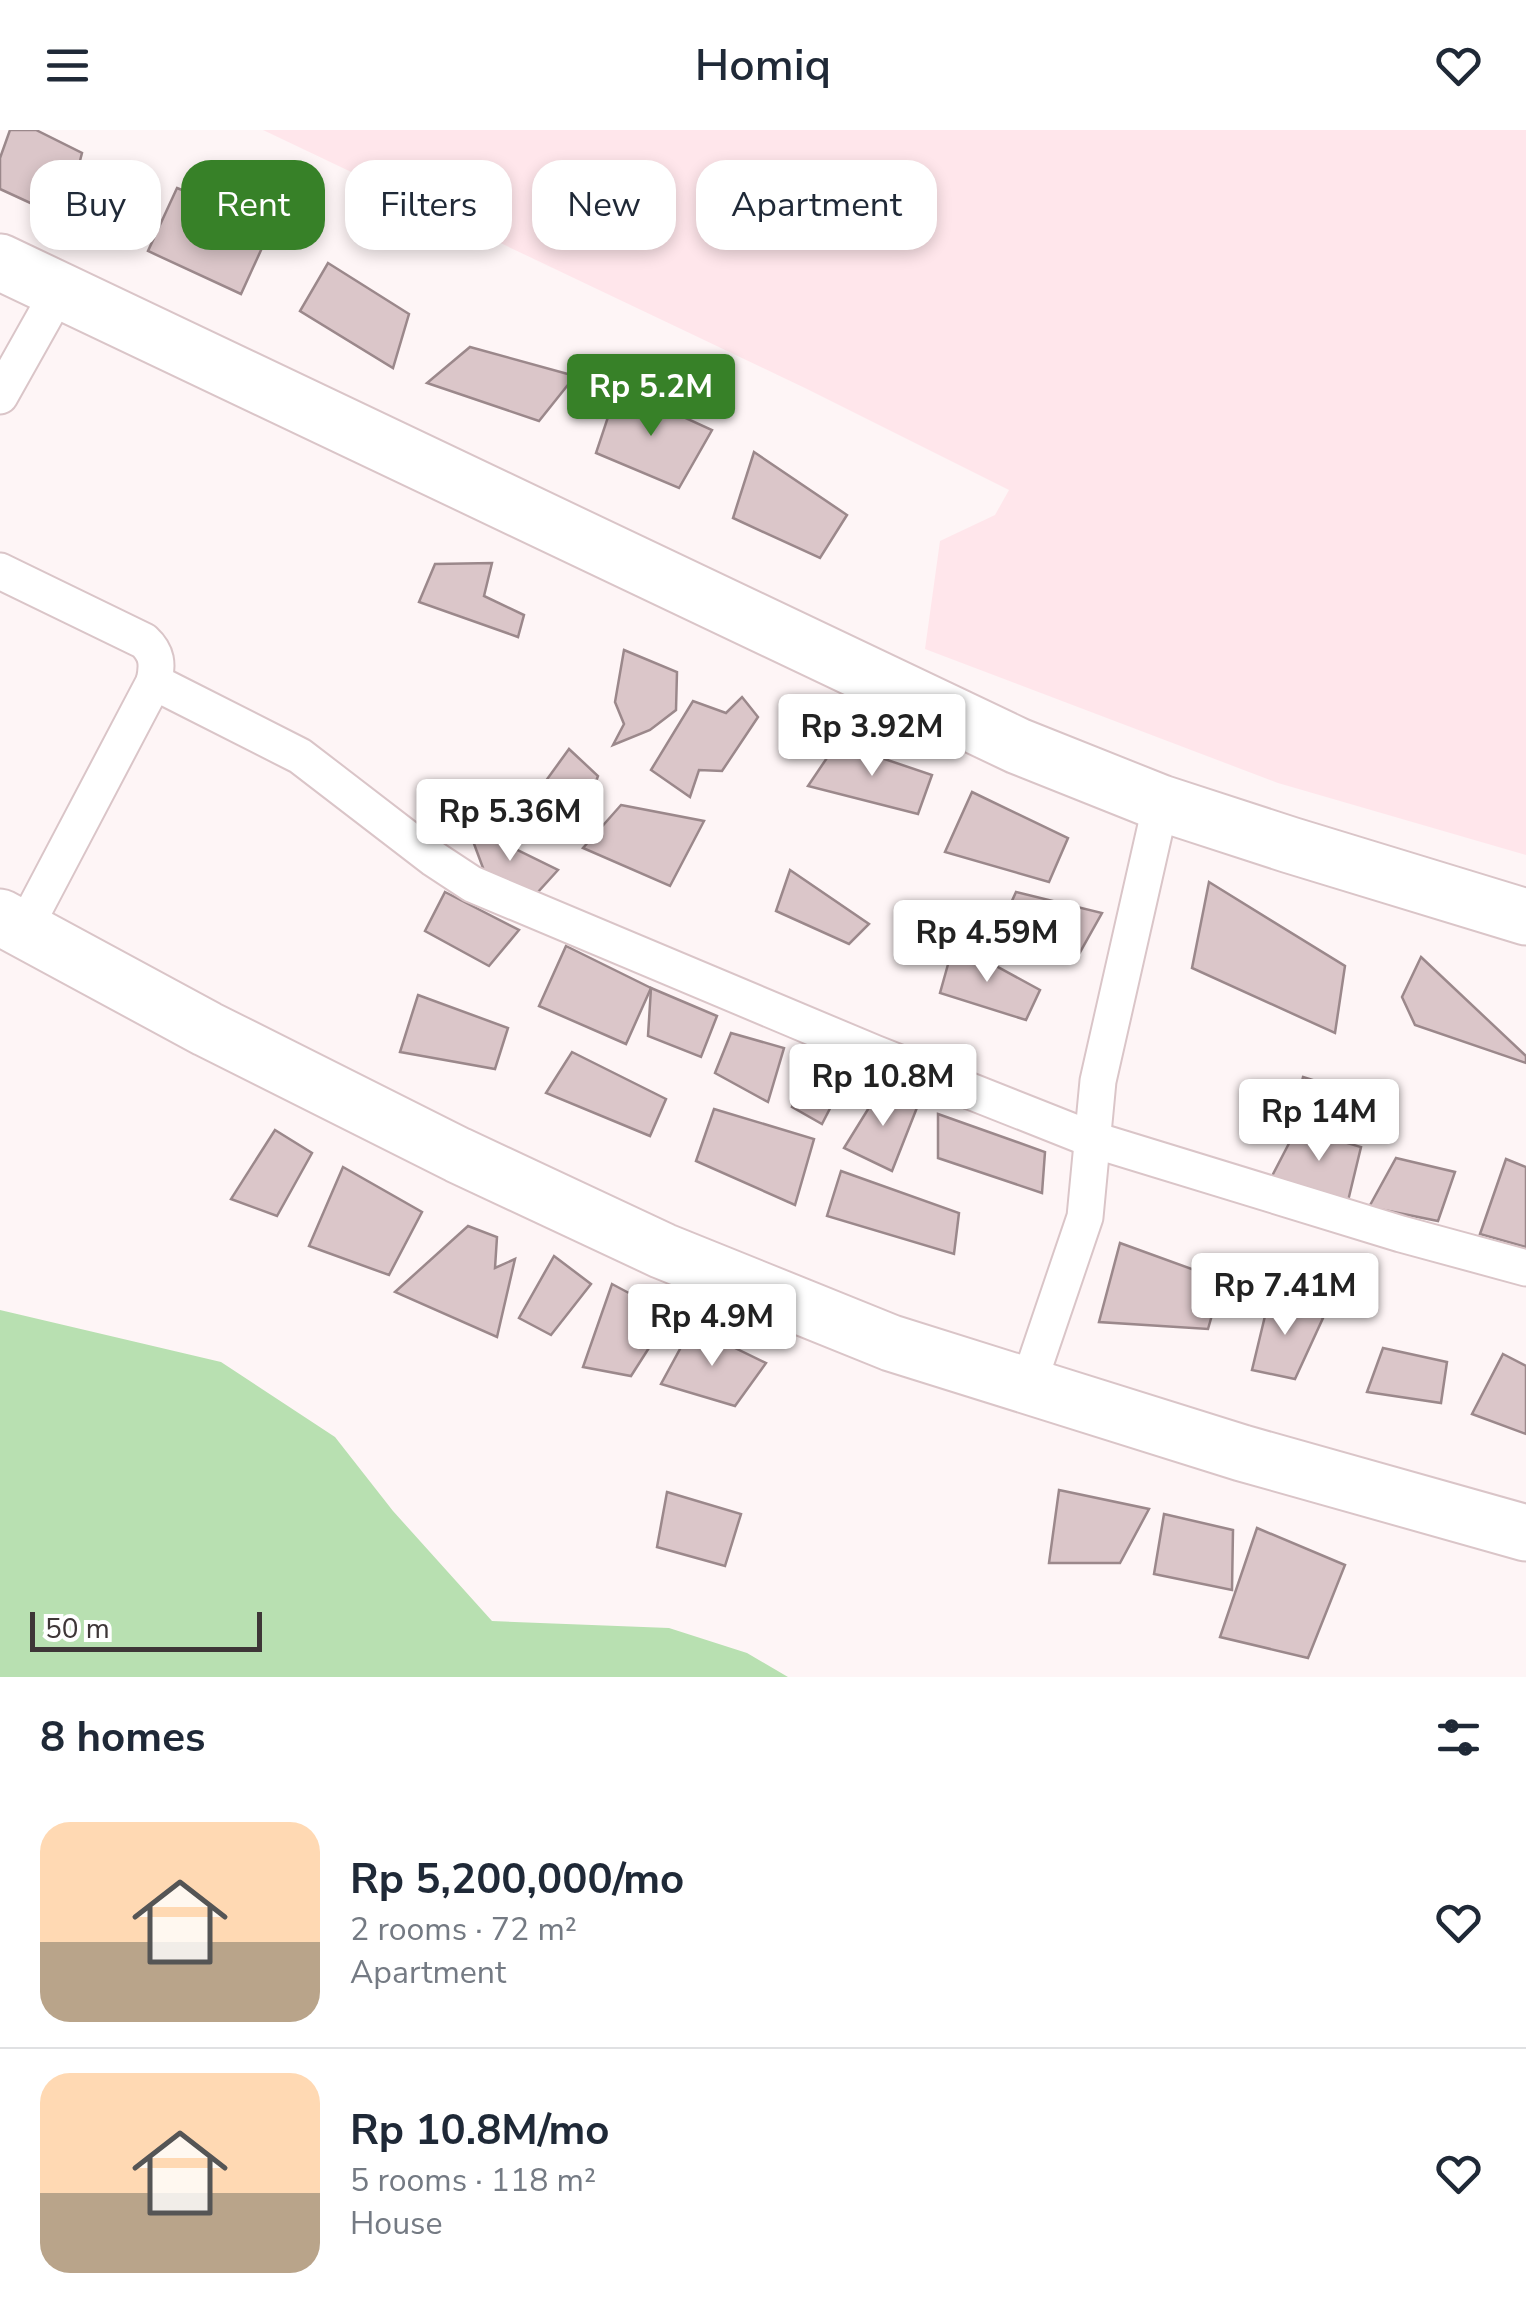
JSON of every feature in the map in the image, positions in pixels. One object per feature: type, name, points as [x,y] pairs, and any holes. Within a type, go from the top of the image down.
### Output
[{"type":"main road","points":[[0,262],[1018,746],[1161,803],[1526,917]]},
{"type":"main road","points":[[12,924],[207,1029],[442,1146],[663,1251],[891,1343],[1242,1453],[1526,1533]]},
{"type":"street","points":[[0,396],[60,289]]},
{"type":"street","points":[[0,571],[144,641],[156,660],[154,682],[12,924]]},
{"type":"street","points":[[154,682],[300,756],[472,884],[874,1053],[1091,1139],[1526,1268]]},
{"type":"street","points":[[1028,1386],[1085,1218],[1098,1081],[1161,803]]},
{"type":"shaded area","points":[[263,130],[1526,130],[1526,855],[1278,783],[925,649],[940,541],[995,515],[1009,490],[512,249],[512,160],[345,160],[345,169]]},
{"type":"shaded area","points":[[0,1310],[221,1362],[335,1437],[393,1511],[492,1621],[669,1628],[747,1653],[788,1677],[0,1677]]},
{"type":"building","points":[[10,130],[36,130],[82,153],[80,160],[30,160],[30,203],[0,189],[0,158]]},
{"type":"building","points":[[177,188],[181,190],[181,250],[261,250],[241,294],[148,251],[161,250],[161,223]]},
{"type":"building","points":[[328,263],[409,314],[393,368],[300,311]]},
{"type":"building","points":[[470,347],[575,376],[539,421],[427,383]]},
{"type":"building","points":[[618,387],[712,430],[679,488],[596,453]]},
{"type":"building","points":[[754,452],[847,515],[820,558],[733,518]]},
{"type":"building","points":[[492,563],[484,596],[524,615],[518,637],[419,602],[435,564]]},
{"type":"building","points":[[624,650],[677,672],[676,710],[650,730],[613,745],[624,724],[615,702]]},
{"type":"building","points":[[742,697],[758,717],[722,771],[699,770],[690,797],[651,770],[693,701],[726,713]]},
{"type":"building","points":[[837,743],[932,775],[918,814],[808,786]]},
{"type":"building","points":[[569,749],[598,776],[577,833],[516,822]]},
{"type":"building","points":[[972,792],[1068,838],[1049,882],[945,852]]},
{"type":"building","points":[[621,805],[704,821],[670,886],[583,848]]},
{"type":"building","points":[[467,825],[558,870],[537,893],[486,876]]},
{"type":"building","points":[[790,870],[869,924],[849,944],[776,911]]},
{"type":"building","points":[[1209,882],[1345,966],[1335,1033],[1192,968]]},
{"type":"building","points":[[445,892],[519,930],[489,966],[425,931]]},
{"type":"building","points":[[1016,892],[1102,913],[1079,954],[996,936]]},
{"type":"building","points":[[954,943],[1040,990],[1026,1020],[940,993]]},
{"type":"building","points":[[566,946],[651,988],[626,1044],[539,1006]]},
{"type":"building","points":[[1421,957],[1526,1056],[1526,1063],[1415,1025],[1402,997]]},
{"type":"building","points":[[651,988],[717,1016],[701,1057],[648,1036]]},
{"type":"building","points":[[418,995],[508,1028],[495,1069],[400,1052]]},
{"type":"building","points":[[731,1033],[784,1048],[768,1102],[715,1073]]},
{"type":"building","points":[[572,1052],[666,1099],[650,1136],[546,1093]]},
{"type":"building","points":[[810,1061],[843,1083],[822,1124],[792,1107]]},
{"type":"building","points":[[1303,1077],[1373,1099],[1356,1130],[1294,1115]]},
{"type":"building","points":[[883,1085],[918,1105],[892,1171],[844,1148]]},
{"type":"building","points":[[714,1109],[814,1139],[795,1205],[696,1161]]},
{"type":"building","points":[[938,1114],[1045,1152],[1042,1193],[938,1158]]},
{"type":"building","points":[[1297,1128],[1361,1147],[1348,1201],[1271,1178]]},
{"type":"building","points":[[275,1130],[312,1153],[277,1216],[231,1199]]},
{"type":"building","points":[[1396,1158],[1455,1172],[1438,1221],[1369,1207]]},
{"type":"building","points":[[1506,1159],[1526,1167],[1526,1247],[1480,1234]]},
{"type":"building","points":[[343,1167],[422,1212],[389,1275],[309,1246]]},
{"type":"building","points":[[841,1171],[959,1213],[954,1254],[827,1216]]},
{"type":"building","points":[[468,1226],[497,1237],[495,1268],[515,1259],[497,1337],[395,1292]]},
{"type":"building","points":[[1120,1243],[1222,1280],[1208,1329],[1099,1322]]},
{"type":"building","points":[[554,1256],[591,1284],[551,1335],[519,1318]]},
{"type":"building","points":[[612,1284],[670,1315],[631,1376],[583,1367]]},
{"type":"building","points":[[1271,1291],[1323,1318],[1295,1379],[1252,1370]]},
{"type":"building","points":[[692,1327],[766,1363],[735,1406],[661,1384]]},
{"type":"building","points":[[1383,1348],[1447,1362],[1441,1403],[1367,1392]]},
{"type":"building","points":[[1503,1354],[1526,1366],[1526,1434],[1472,1414]]},
{"type":"building","points":[[1059,1490],[1149,1509],[1120,1563],[1049,1563]]},
{"type":"building","points":[[667,1492],[741,1514],[725,1566],[657,1547]]},
{"type":"building","points":[[1164,1514],[1233,1530],[1232,1590],[1154,1574]]},
{"type":"building","points":[[1257,1528],[1345,1565],[1308,1658],[1220,1637]]}]
